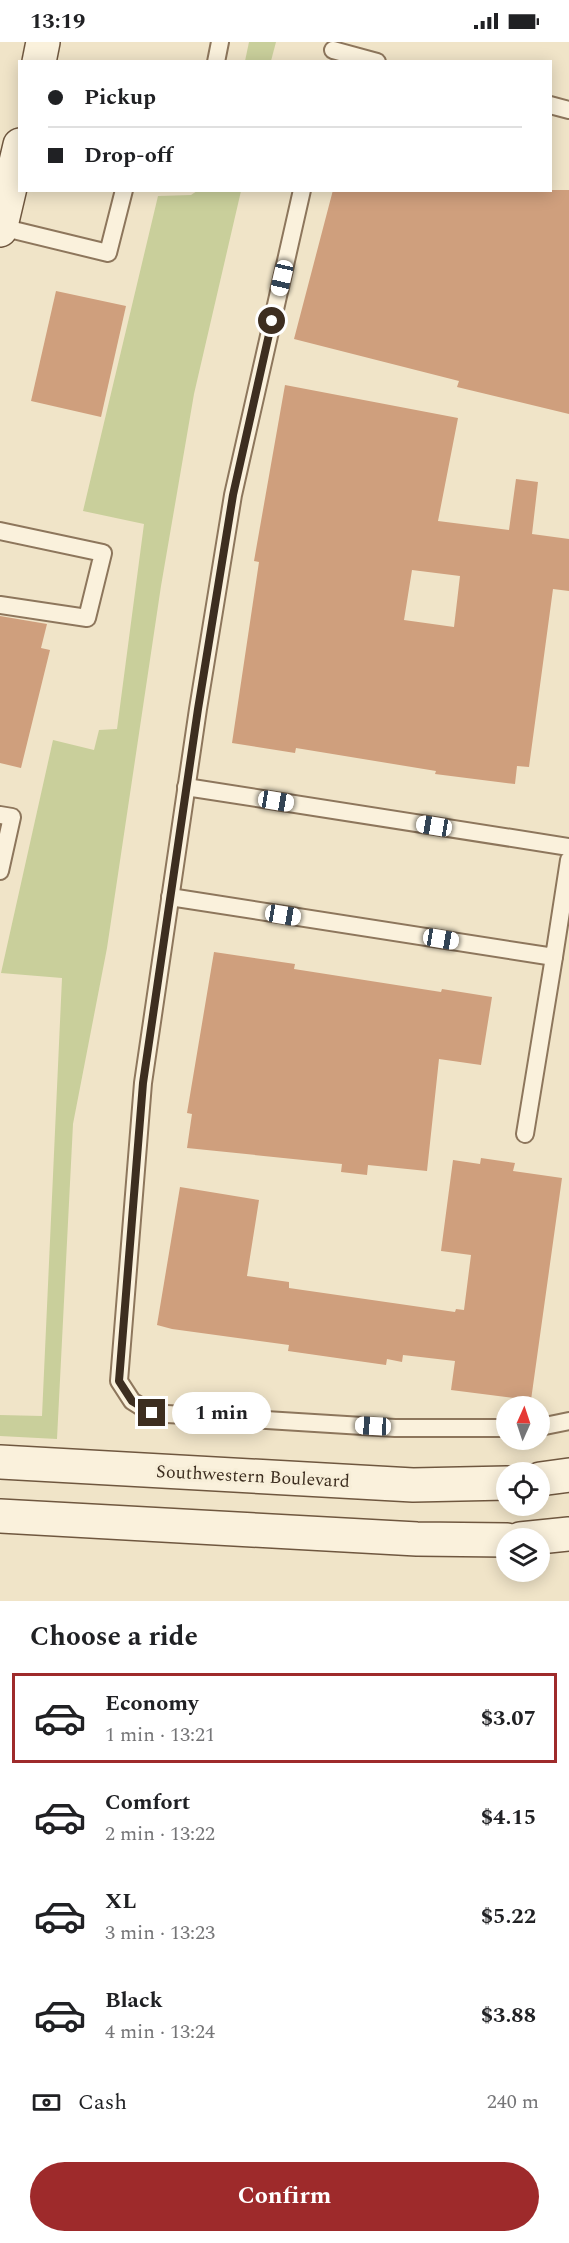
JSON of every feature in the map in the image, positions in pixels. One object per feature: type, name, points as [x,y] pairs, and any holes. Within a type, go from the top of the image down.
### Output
[{"type":"street","points":[[39,60],[43,42]]},
{"type":"street","points":[[0,228],[18,154]]},
{"type":"street","name":"Southwestern Boulevard","points":[[0,1462],[413,1485],[496,1483]]},
{"type":"street","points":[[550,1478],[569,1475]]},
{"type":"street","points":[[0,1516],[417,1539],[496,1540]]},
{"type":"street","points":[[550,1536],[569,1534]]},
{"type":"lane","points":[[216,60],[220,42]]},
{"type":"lane","points":[[333,51],[369,60]]},
{"type":"lane","points":[[552,106],[569,110]]},
{"type":"lane","points":[[0,228],[108,253],[123,192]]},
{"type":"lane","points":[[302,192],[233,495],[186,787],[143,1083],[119,1381],[132,1401],[152,1413],[395,1428],[496,1428]]},
{"type":"lane","points":[[0,531],[103,553],[87,618],[0,605]]},
{"type":"lane","points":[[186,787],[569,847]]},
{"type":"lane","points":[[0,815],[12,817],[0,871]]},
{"type":"lane","points":[[525,1134],[569,860]]},
{"type":"lane","points":[[170,897],[554,957]]},
{"type":"lane","points":[[550,1425],[569,1421]]},
{"type":"green space","points":[[249,42],[276,42],[271,60],[245,60]]},
{"type":"green space","points":[[196,192],[241,192],[194,394],[161,586],[107,948],[73,1124],[57,1439],[0,1436],[0,1415],[42,1416],[62,978],[1,973],[53,740],[94,750],[99,730],[117,729],[144,524],[83,511],[158,196],[191,195]]},
{"type":"building","points":[[552,190],[569,190],[569,414],[457,387],[459,381],[294,339],[332,192],[552,192]]},
{"type":"building","points":[[56,291],[126,306],[101,417],[31,401]]},
{"type":"building","points":[[285,385],[458,418],[438,521],[509,530],[516,479],[538,482],[532,534],[569,539],[569,591],[553,589],[529,767],[517,766],[515,784],[435,774],[436,771],[296,748],[295,753],[232,743],[259,562],[254,561]],"holes":[[[412,570],[460,576],[454,627],[404,620]]]},
{"type":"building","points":[[0,616],[47,624],[41,648],[50,650],[21,768],[0,763]]},
{"type":"building","points":[[214,952],[295,964],[294,969],[441,992],[442,989],[492,997],[481,1065],[439,1059],[427,1171],[368,1165],[367,1175],[341,1172],[342,1164],[187,1148],[192,1114],[187,1113]]},
{"type":"building","points":[[481,1158],[515,1163],[513,1171],[562,1178],[532,1396],[499,1396],[451,1390],[455,1361],[403,1355],[402,1362],[387,1359],[386,1365],[288,1351],[289,1345],[157,1325],[180,1187],[259,1200],[247,1276],[289,1282],[289,1288],[455,1312],[456,1309],[464,1310],[471,1255],[441,1251],[453,1160],[480,1164]]},
{"type":"route","points":[[152,1413],[132,1401],[119,1381],[143,1083],[198,709],[233,495],[272,321]]}]
